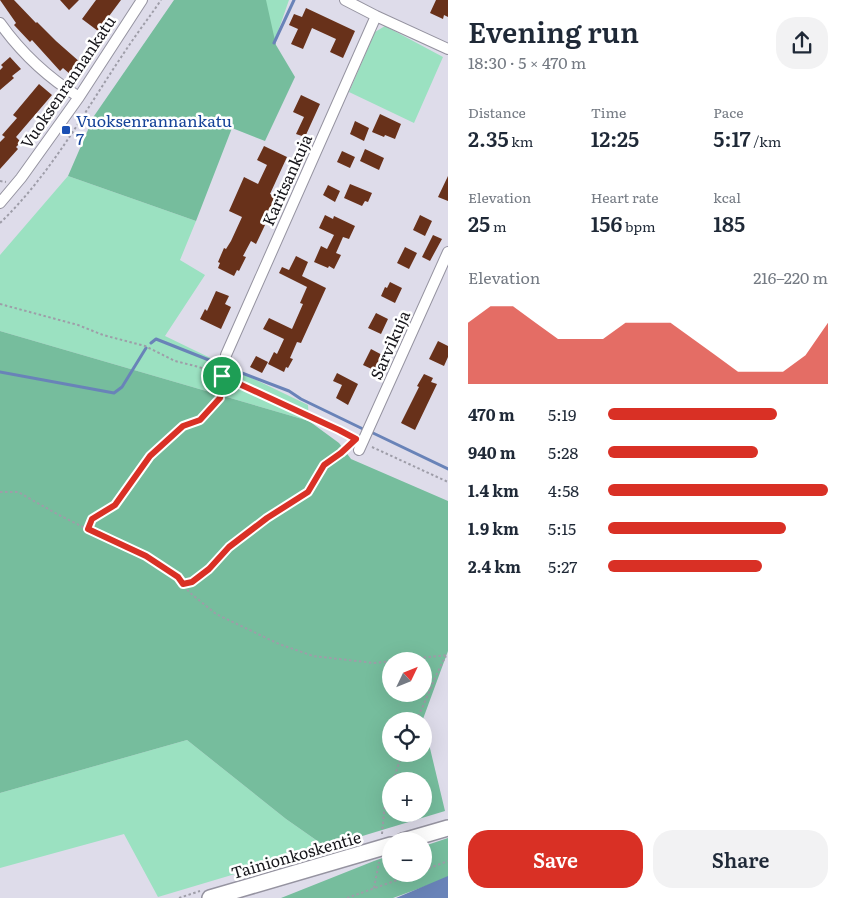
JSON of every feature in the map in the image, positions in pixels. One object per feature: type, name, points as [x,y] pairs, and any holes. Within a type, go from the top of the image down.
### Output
[{"type":"main road","points":[[432,833],[448,828]]},
{"type":"main road","name":"Tainionkoskentie","points":[[210,898],[382,843]]},
{"type":"street","name":"Vuoksenrannankatu","points":[[2,197],[79,97],[142,0]]},
{"type":"street","points":[[345,0],[448,49]]},
{"type":"street","name":"Karitsankuja","points":[[226,356],[376,16]]},
{"type":"street","points":[[0,23],[32,62],[79,97]]},
{"type":"street","name":"Sarvikuja","points":[[361,447],[448,252]]},
{"type":"path","points":[[0,223],[20,204],[70,138],[130,44],[161,0]]},
{"type":"path","points":[[0,304],[78,325],[103,335],[145,346],[175,361],[199,367],[222,376],[356,439],[324,465],[308,492],[267,518],[229,547],[209,569],[192,582],[183,584]]},
{"type":"path","points":[[88,529],[92,519],[115,505],[150,456],[183,426],[200,420],[220,398],[226,356]]},
{"type":"path","points":[[361,447],[448,482]]},
{"type":"path","points":[[0,492],[18,492],[57,514],[146,556],[178,577],[189,592],[216,614],[279,644],[313,656],[374,663],[448,655]]},
{"type":"path","points":[[421,712],[428,698],[434,677],[448,655]]},
{"type":"path","points":[[432,867],[448,861]]},
{"type":"path","points":[[374,888],[379,862]]},
{"type":"path","points":[[347,898],[391,882]]},
{"type":"green space","points":[[174,0],[266,0],[276,45],[295,77],[265,141],[232,128],[196,221],[68,176],[94,116]]},
{"type":"green space","points":[[265,0],[289,0],[274,43]]},
{"type":"green space","points":[[385,26],[443,57],[414,123],[349,92],[375,32]]},
{"type":"green space","points":[[68,176],[196,221],[180,260],[205,275],[165,336],[308,405],[309,421],[0,331],[0,255]]},
{"type":"green space","points":[[0,331],[309,421],[339,443],[351,459],[448,501],[448,651],[432,695],[432,652],[382,652],[382,702],[429,702],[426,712],[382,712],[382,762],[432,762],[432,757],[445,811],[432,815],[432,772],[382,772],[382,822],[409,822],[326,847],[286,819],[187,740],[0,793]]},
{"type":"green space","points":[[187,740],[286,819],[326,847],[158,897],[124,834],[0,868],[0,793]]},
{"type":"green space","points":[[448,838],[448,878],[393,898],[281,898],[382,858],[382,882],[432,882],[432,843]]},
{"type":"water","points":[[448,876],[448,898],[396,898]]},
{"type":"building","points":[[0,0],[14,0],[36,23],[81,63],[71,75],[63,68],[60,71],[32,40],[30,42],[14,25],[16,23]]},
{"type":"building","points":[[60,0],[79,0],[69,10]]},
{"type":"building","points":[[96,0],[121,0],[98,31],[82,19]]},
{"type":"building","points":[[436,0],[448,0],[448,17],[444,15],[443,19],[430,13]]},
{"type":"building","points":[[306,8],[355,31],[343,58],[330,52],[336,39],[312,28],[303,49],[291,44],[298,29],[289,25],[294,14],[302,17]]},
{"type":"building","points":[[10,57],[21,69],[0,90],[0,70],[3,67],[1,65]]},
{"type":"building","points":[[39,84],[52,95],[16,137],[21,142],[16,147],[18,149],[0,169],[0,142],[5,137],[2,135],[17,118],[13,115]]},
{"type":"building","points":[[301,95],[320,104],[305,137],[296,134],[304,117],[293,112]]},
{"type":"building","points":[[380,114],[401,124],[395,139],[372,132]]},
{"type":"building","points":[[355,121],[369,128],[364,141],[350,134]]},
{"type":"building","points":[[264,146],[287,157],[270,194],[276,197],[263,224],[265,225],[256,244],[251,241],[243,256],[246,257],[239,271],[237,270],[234,276],[218,268],[220,263],[218,262],[224,248],[226,249],[231,241],[242,217],[229,211],[244,177],[258,184],[267,165],[257,160]]},
{"type":"building","points":[[365,149],[384,158],[379,170],[360,161]]},
{"type":"building","points":[[342,151],[355,157],[350,168],[337,162]]},
{"type":"building","points":[[448,176],[448,201],[438,197]]},
{"type":"building","points":[[350,184],[372,193],[368,202],[365,201],[362,206],[344,198]]},
{"type":"building","points":[[328,185],[340,191],[335,202],[323,195]]},
{"type":"building","points":[[325,215],[333,219],[334,216],[355,226],[349,239],[343,237],[336,253],[341,255],[334,269],[314,262],[321,246],[327,249],[334,235],[319,228]]},
{"type":"building","points":[[420,215],[432,221],[425,236],[413,230]]},
{"type":"building","points":[[433,235],[442,239],[430,261],[422,257]]},
{"type":"building","points":[[405,247],[417,253],[409,269],[397,263]]},
{"type":"building","points":[[296,256],[308,262],[302,276],[326,288],[301,343],[297,342],[290,358],[293,359],[284,372],[268,364],[274,352],[277,354],[284,339],[263,329],[269,318],[292,329],[303,304],[300,303],[307,287],[279,273],[282,267],[289,270]]},
{"type":"building","points":[[390,282],[402,288],[395,303],[381,296],[385,287],[387,288]]},
{"type":"building","points":[[216,291],[229,296],[225,304],[231,307],[221,329],[200,319],[205,309],[207,311]]},
{"type":"building","points":[[376,313],[388,319],[381,334],[368,328]]},
{"type":"building","points":[[391,333],[398,337],[393,348],[385,344]]},
{"type":"building","points":[[438,341],[448,346],[448,357],[444,366],[429,359]]},
{"type":"building","points":[[371,349],[386,357],[378,372],[363,365]]},
{"type":"building","points":[[256,356],[268,362],[262,373],[250,367]]},
{"type":"building","points":[[337,373],[358,384],[348,405],[336,398],[342,385],[333,381]]},
{"type":"building","points":[[424,374],[433,378],[431,382],[437,384],[415,430],[401,423]]},
{"type":"waterway","points":[[274,43],[294,0]]},
{"type":"waterway","points":[[151,343],[156,339],[219,364]]},
{"type":"waterway","points":[[0,372],[114,393],[122,387],[146,348]]},
{"type":"waterway","points":[[229,368],[289,391],[301,399],[363,429]]},
{"type":"waterway","points":[[373,433],[448,469]]},
{"type":"place","name":"Vuoksenrannankatu 7","points":[[66,130]]},
{"type":"route","points":[[222,376],[356,439],[324,465],[308,492],[267,518],[229,547],[209,569],[192,582],[183,584],[178,577],[146,556],[88,529],[92,519],[115,505],[150,456],[183,426],[200,420],[220,398],[222,376]]}]
